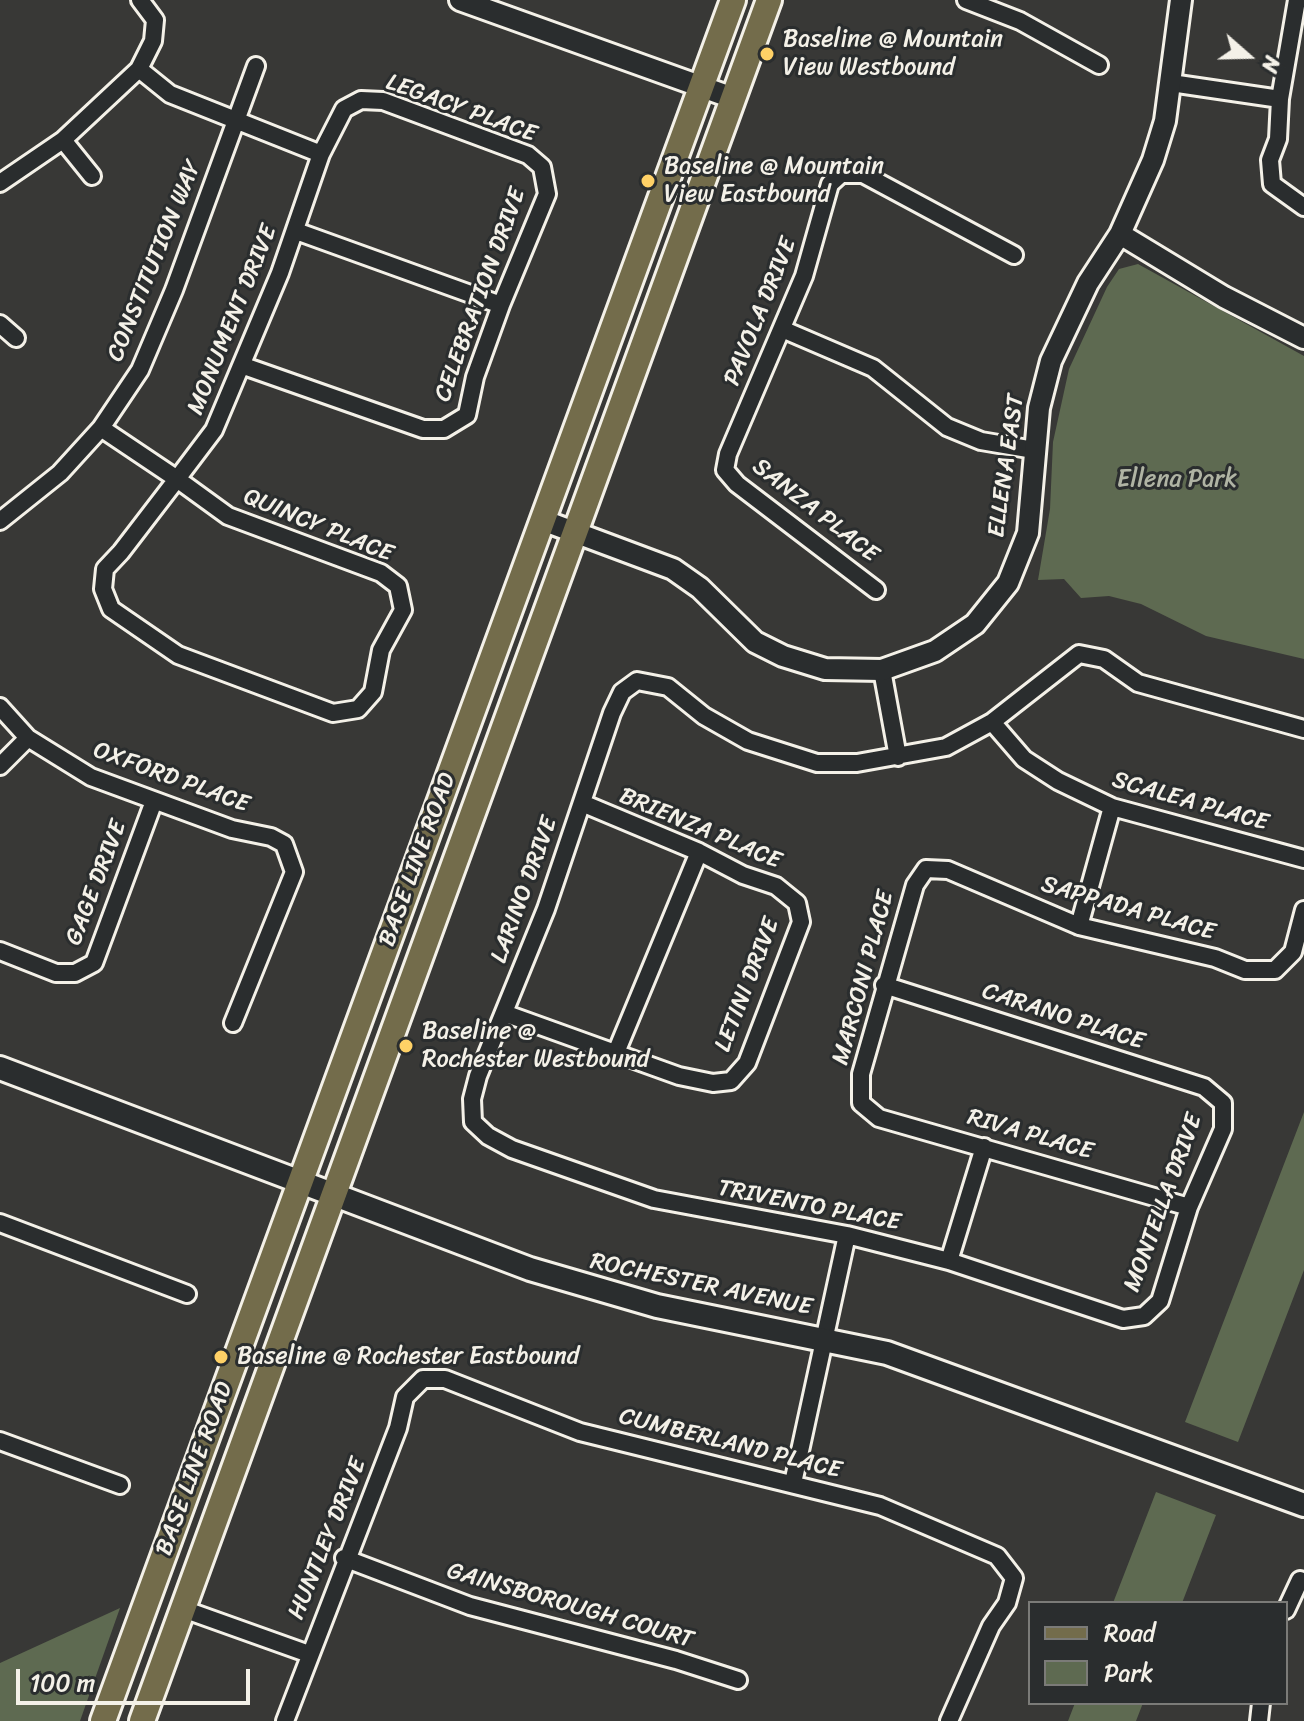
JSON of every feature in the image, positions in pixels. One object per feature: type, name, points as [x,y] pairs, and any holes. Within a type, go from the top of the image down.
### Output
[{"type":"main road","name":"BASE LINE ROAD","points":[[103,1721],[733,0]]},
{"type":"main road","name":"BASE LINE ROAD","points":[[142,1721],[337,1194],[769,0]]},
{"type":"main road","name":"ROCHESTER AVENUE","points":[[0,1068],[530,1269],[612,1295],[887,1353],[1304,1505]]},
{"type":"street","points":[[0,183],[63,140],[139,69],[153,41],[155,20],[140,0]]},
{"type":"street","points":[[460,0],[733,98]]},
{"type":"street","points":[[966,0],[1020,21],[1099,65]]},
{"type":"street","name":"ELLENA EAST","points":[[542,520],[673,569],[700,588],[755,642],[783,656],[825,669],[882,670],[935,651],[975,624],[1008,583],[1028,533],[1039,408],[1062,335],[1088,283],[1120,234],[1153,160],[1171,83],[1181,0]]},
{"type":"street","points":[[1298,6],[1280,99],[1278,139],[1270,160],[1272,184],[1304,207]]},
{"type":"street","name":"CONSTITUTION WAY","points":[[0,521],[60,473],[101,428],[140,370],[174,290],[256,66]]},
{"type":"street","points":[[139,69],[170,94],[321,154]]},
{"type":"street","points":[[1171,83],[1280,99]]},
{"type":"street","name":"MONUMENT DRIVE","points":[[358,709],[333,713],[178,655],[111,609],[103,589],[105,569],[214,430],[244,366],[296,231],[321,154],[344,109],[361,100]]},
{"type":"street","name":"LEGACY PLACE","points":[[361,100],[383,101],[528,155],[542,167]]},
{"type":"street","points":[[63,140],[92,176]]},
{"type":"street","name":"CELEBRATION DRIVE","points":[[244,366],[423,429],[444,429],[467,415],[475,377],[501,305],[547,194],[542,167]]},
{"type":"street","name":"PAVOLA DRIVE","points":[[725,470],[728,454],[808,264],[830,184],[841,174],[863,174],[1014,255]]},
{"type":"street","points":[[296,231],[501,305]]},
{"type":"street","points":[[1120,234],[1224,297],[1304,338]]},
{"type":"street","points":[[0,324],[16,338]]},
{"type":"street","points":[[782,329],[873,368],[947,427],[981,441],[1034,450]]},
{"type":"street","name":"QUINCY PLACE","points":[[101,428],[228,516],[381,573],[398,586],[403,610],[381,650],[373,692],[358,709]]},
{"type":"street","name":"SANZA PLACE","points":[[725,470],[737,484],[876,590]]},
{"type":"street","points":[[882,670],[898,757],[946,747],[992,722],[1079,654],[1104,659],[1138,683],[1304,729]]},
{"type":"street","name":"LARINO DRIVE","points":[[473,1122],[472,1099],[546,909],[612,713],[622,692],[637,681],[668,687],[704,716],[748,741],[817,763],[898,757]]},
{"type":"street","name":"OXFORD PLACE","points":[[0,707],[28,738],[91,777],[232,829],[271,837],[284,844],[291,856],[294,872],[233,1023]]},
{"type":"street","name":"SCALEA PLACE","points":[[992,722],[1024,759],[1058,781],[1112,807],[1304,859]]},
{"type":"street","points":[[0,766],[28,738]]},
{"type":"street","name":"GAGE DRIVE","points":[[0,951],[56,973],[75,973],[94,963],[154,801]]},
{"type":"street","name":"BRIENZA PLACE","points":[[582,803],[699,852],[743,875],[776,886],[797,903]]},
{"type":"street","points":[[1079,926],[1112,807]]},
{"type":"street","points":[[504,1013],[615,1055],[699,852]]},
{"type":"street","name":"SAPPADA PLACE","points":[[926,869],[948,870],[1079,926],[1215,958],[1245,970],[1275,970],[1293,952],[1304,910]]},
{"type":"street","name":"MARCONI PLACE","points":[[861,1103],[861,1074],[884,985],[915,885],[926,869]]},
{"type":"street","name":"LETINI DRIVE","points":[[615,1055],[713,1083],[731,1081],[747,1063],[801,922],[797,903]]},
{"type":"street","name":"CARANO PLACE","points":[[884,985],[1204,1087],[1223,1103]]},
{"type":"street","name":"RIVA PLACE","points":[[861,1103],[879,1118],[1189,1207]]},
{"type":"street","name":"MONTELLA DRIVE","points":[[1144,1316],[1160,1301],[1189,1207],[1223,1129],[1223,1103]]},
{"type":"street","name":"TRIVENTO PLACE","points":[[473,1122],[488,1136],[512,1149],[654,1199],[847,1235],[949,1261],[1123,1319],[1144,1316]]},
{"type":"street","points":[[949,1261],[984,1147]]},
{"type":"street","points":[[0,1223],[187,1294]]},
{"type":"street","points":[[793,1483],[847,1235]]},
{"type":"street","name":"CUMBERLAND PLACE","points":[[423,1379],[445,1379],[580,1432],[880,1506],[997,1556],[1014,1578],[1007,1603],[991,1626],[949,1721]]},
{"type":"street","name":"HUNTLEY DRIVE","points":[[285,1721],[344,1558],[398,1428],[405,1397],[423,1379]]},
{"type":"street","points":[[0,1441],[120,1485]]},
{"type":"street","name":"GAINSBOROUGH COURT","points":[[344,1558],[470,1606],[676,1660],[738,1680]]},
{"type":"street","points":[[1288,1606],[1300,1580]]},
{"type":"street","points":[[183,1609],[309,1654]]},
{"type":"green space","name":"Ellena Park","points":[[1138,264],[1304,356],[1304,659],[1206,636],[1141,604],[1109,596],[1081,598],[1064,579],[1038,580],[1050,509],[1053,442],[1069,369],[1107,287],[1119,269]]},
{"type":"green space","points":[[1304,1112],[1304,1270],[1238,1442],[1185,1422]]},
{"type":"green space","points":[[1156,1492],[1216,1515],[1183,1601],[1114,1601]]},
{"type":"green space","points":[[120,1608],[80,1721],[0,1721],[0,1663]]},
{"type":"green space","points":[[1074,1705],[1142,1705],[1136,1721],[1068,1721]]},
{"type":"place","name":"Baseline @ Mountain View Westbound","points":[[767,54]]},
{"type":"place","name":"Baseline @ Mountain View Eastbound","points":[[648,181]]},
{"type":"place","name":"Baseline @ Rochester Westbound","points":[[406,1046]]},
{"type":"place","name":"Baseline @ Rochester Eastbound","points":[[221,1357]]}]
